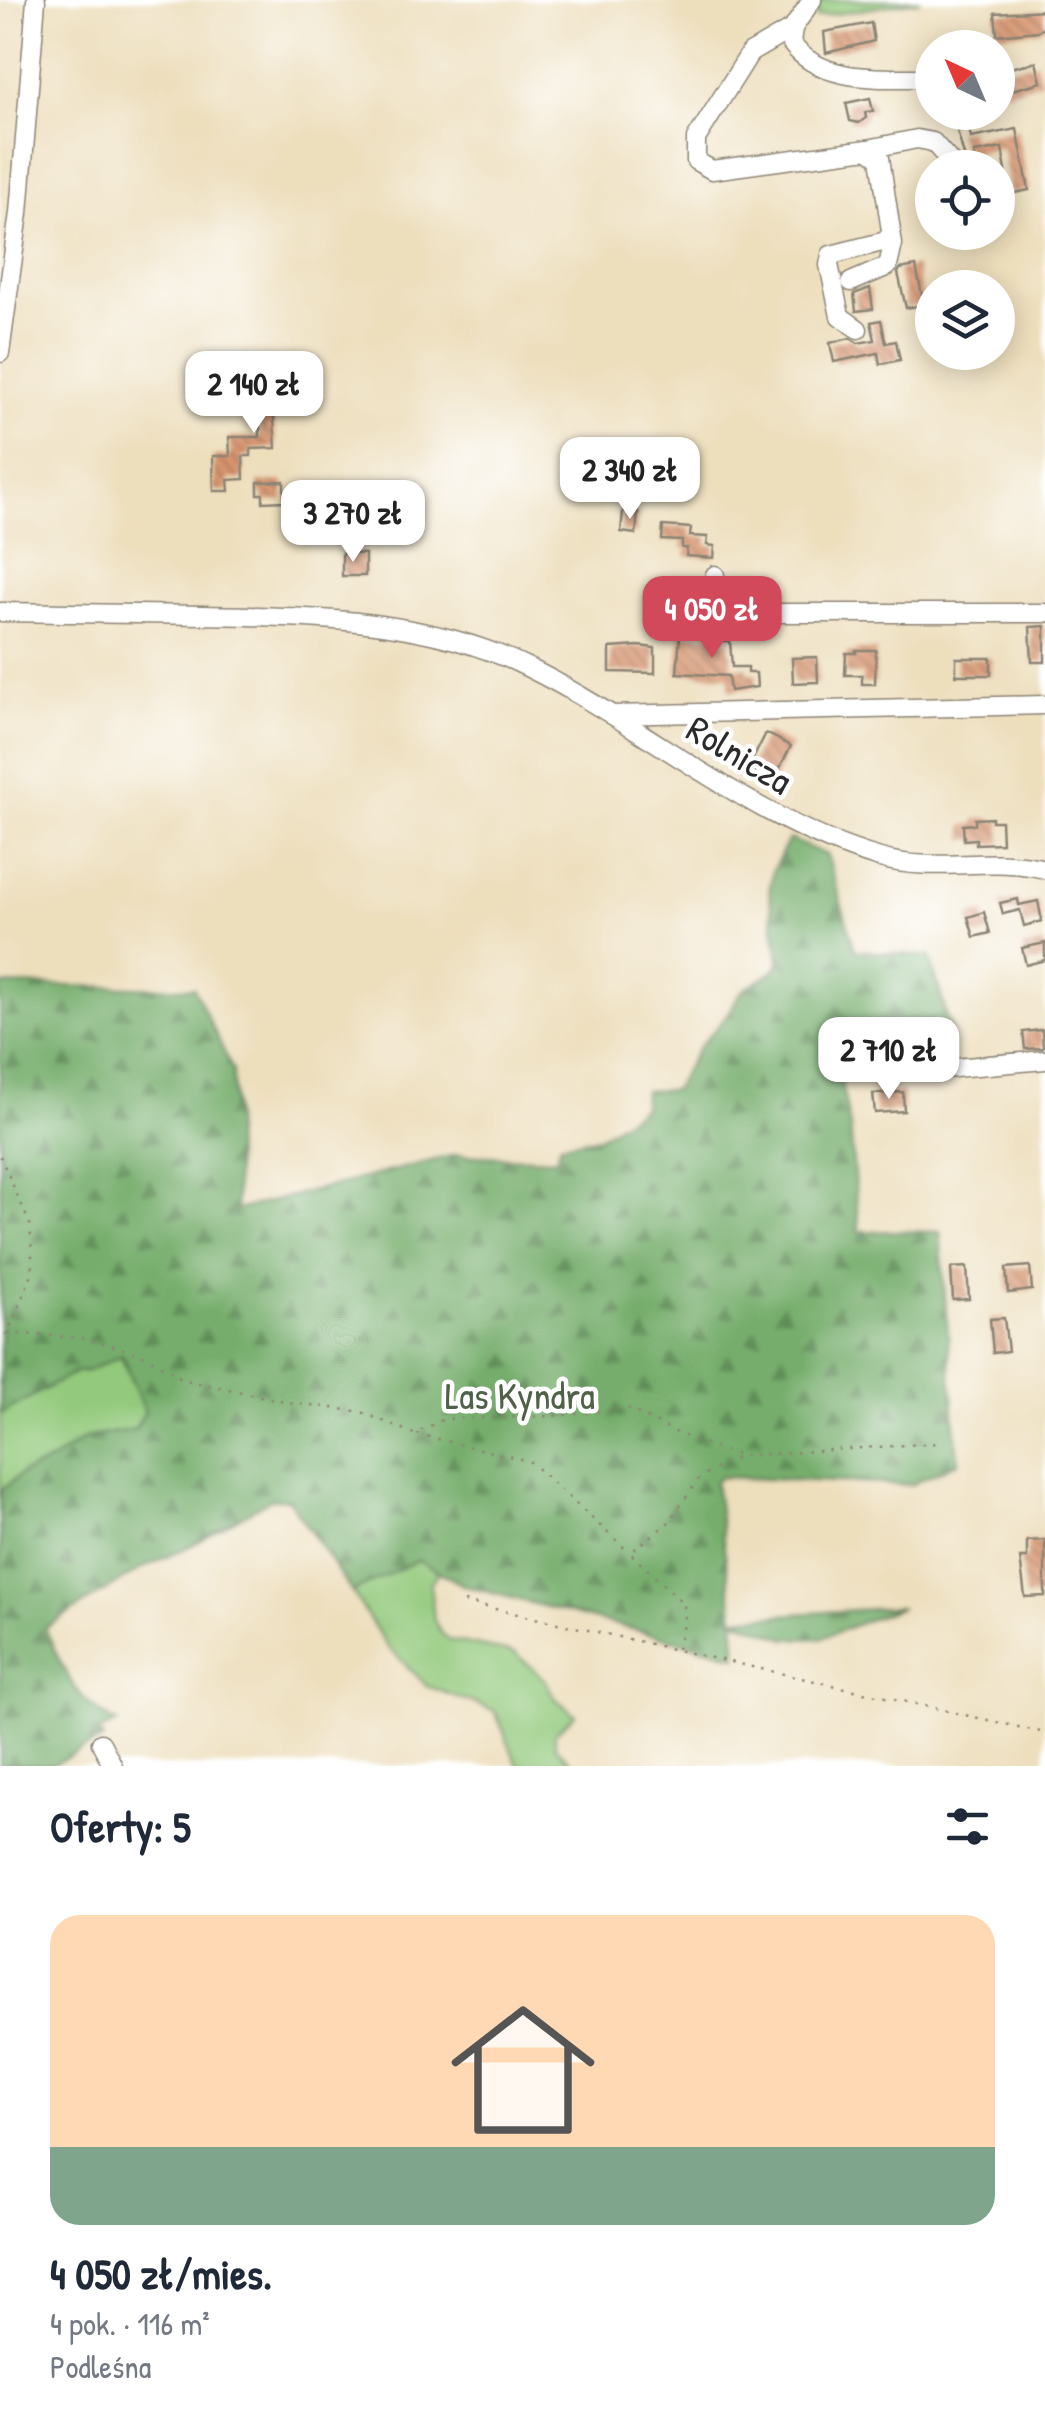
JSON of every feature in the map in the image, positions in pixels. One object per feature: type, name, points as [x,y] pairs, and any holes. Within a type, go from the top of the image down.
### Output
[{"type":"street","points":[[0,353],[20,213],[36,0]]},
{"type":"street","points":[[812,0],[793,28],[750,53],[696,139],[696,161],[712,170],[917,139],[933,142],[940,150]]},
{"type":"street","points":[[793,28],[792,43],[801,56],[826,70],[867,77],[915,78]]},
{"type":"street","points":[[851,282],[888,266],[893,244],[880,158],[868,148]]},
{"type":"street","points":[[858,329],[840,316],[829,265],[831,254],[886,241],[891,233]]},
{"type":"street","points":[[715,575],[715,613],[1045,613]]},
{"type":"street","name":"Rolnicza","points":[[0,612],[310,616],[393,625],[482,649],[527,667],[768,813],[882,859],[917,864],[1022,863],[1045,869]]},
{"type":"street","points":[[612,715],[1045,705]]},
{"type":"street","points":[[944,1069],[1045,1060]]},
{"type":"street","points":[[101,1742],[113,1766]]},
{"type":"path","points":[[0,1156],[30,1224],[32,1271],[8,1333],[0,1339]]},
{"type":"path","points":[[8,1333],[81,1338],[107,1344],[146,1356],[185,1380],[288,1402],[362,1412],[414,1434],[529,1461],[684,1604],[685,1622],[677,1651]]},
{"type":"path","points":[[414,1434],[444,1419],[554,1416],[627,1408],[679,1434],[740,1456],[938,1443]]},
{"type":"path","points":[[631,1554],[669,1522],[700,1477],[740,1456]]},
{"type":"path","points":[[464,1602],[1045,1733]]},
{"type":"green space","points":[[818,0],[921,0],[816,17]]},
{"type":"green space","name":"Las Kyndra","points":[[789,839],[827,855],[855,950],[930,957],[951,1031],[845,1040],[841,1082],[850,1127],[859,1231],[940,1232],[958,1462],[911,1485],[720,1477],[715,1482],[734,1618],[901,1607],[822,1638],[787,1639],[734,1619],[737,1656],[465,1586],[418,1560],[352,1592],[288,1499],[271,1499],[192,1545],[141,1569],[45,1628],[65,1671],[81,1694],[117,1723],[99,1732],[103,1739],[50,1766],[0,1766],[0,1491],[21,1474],[53,1460],[85,1438],[135,1429],[145,1412],[121,1356],[76,1372],[0,1414],[0,985],[194,988],[233,1071],[236,1210],[455,1155],[556,1159],[560,1144],[599,1137],[643,1107],[644,1091],[673,1090],[699,1047],[742,991],[773,972],[779,963],[769,892],[773,870]]},
{"type":"green space","points":[[121,1356],[145,1412],[135,1429],[85,1438],[53,1460],[21,1474],[0,1491],[0,1414],[76,1372]]},
{"type":"green space","points":[[418,1559],[439,1572],[430,1583],[434,1620],[441,1633],[450,1640],[515,1653],[545,1679],[554,1697],[575,1715],[555,1733],[555,1746],[574,1766],[518,1766],[495,1711],[427,1686],[387,1646],[352,1592]]},
{"type":"building","points":[[1045,10],[1045,28],[1015,33],[1015,30],[997,30],[995,13]]},
{"type":"building","points":[[871,23],[874,41],[826,53],[824,32]]},
{"type":"building","points":[[1036,62],[1041,82],[1015,89],[1015,67]]},
{"type":"building","points":[[870,98],[873,111],[865,112],[866,118],[859,123],[850,121],[846,103]]},
{"type":"building","points":[[1017,129],[1029,190],[1015,193],[1015,150],[962,150],[957,131],[969,130],[971,138]]},
{"type":"building","points":[[916,266],[915,306],[906,308],[900,269]]},
{"type":"building","points":[[870,288],[873,309],[856,311],[854,294]]},
{"type":"building","points":[[881,320],[886,343],[896,341],[900,360],[880,364],[878,353],[834,362],[830,343],[850,338],[858,343],[875,340],[871,322]]},
{"type":"building","points":[[260,386],[302,389],[301,406],[273,405],[276,448],[251,449],[251,456],[243,456],[244,479],[228,480],[229,491],[214,491],[213,456],[230,456],[229,437],[260,437]]},
{"type":"building","points":[[284,481],[284,501],[263,502],[258,482]]},
{"type":"building","points":[[623,511],[638,512],[636,534],[621,532]]},
{"type":"building","points":[[663,526],[691,528],[690,536],[708,537],[707,545],[715,546],[714,558],[686,556],[687,548],[682,548],[682,541],[662,540]]},
{"type":"building","points":[[342,553],[365,554],[365,576],[342,576]]},
{"type":"building","points":[[1045,626],[1045,662],[1032,662],[1030,627]]},
{"type":"building","points":[[680,634],[730,641],[732,667],[748,667],[748,673],[756,673],[757,687],[730,691],[728,676],[677,673]]},
{"type":"building","points":[[610,648],[655,648],[655,673],[610,672]]},
{"type":"building","points":[[876,650],[875,684],[862,684],[862,675],[845,675],[846,653]]},
{"type":"building","points":[[817,657],[818,682],[793,683],[792,658]]},
{"type":"building","points":[[956,658],[991,658],[991,675],[956,675]]},
{"type":"building","points":[[766,733],[791,746],[773,781],[748,769]]},
{"type":"building","points":[[975,819],[1001,821],[1002,843],[976,844],[976,839],[964,840],[963,825],[975,824]]},
{"type":"building","points":[[1018,899],[1019,905],[1038,901],[1042,921],[1024,926],[1020,910],[1003,914],[1000,903]]},
{"type":"building","points":[[984,912],[990,933],[974,937],[968,917]]},
{"type":"building","points":[[1045,943],[1045,960],[1026,965],[1022,948]]},
{"type":"building","points":[[1042,1030],[1043,1048],[1025,1049],[1023,1032]]},
{"type":"building","points":[[903,1092],[904,1111],[875,1113],[873,1094]]},
{"type":"building","points":[[1030,1266],[1032,1290],[1008,1293],[1006,1268]]},
{"type":"building","points":[[967,1267],[969,1299],[953,1300],[951,1268]]},
{"type":"building","points":[[1004,1318],[1008,1351],[993,1353],[990,1319]]},
{"type":"building","points":[[1045,1540],[1045,1596],[1025,1597],[1020,1558],[1027,1558],[1027,1541]]}]
